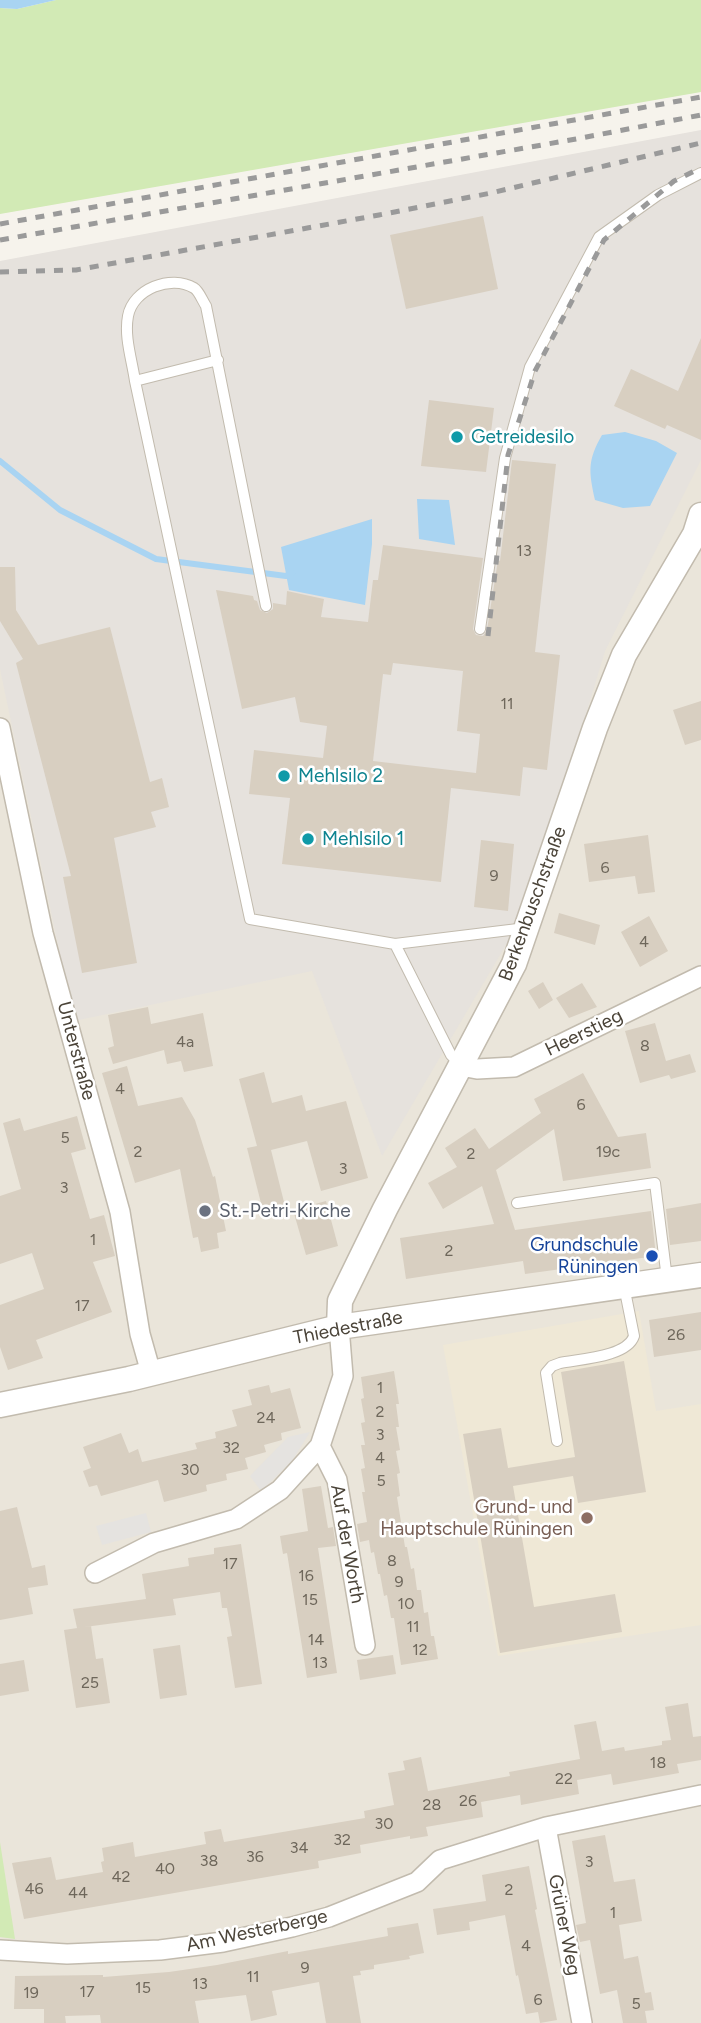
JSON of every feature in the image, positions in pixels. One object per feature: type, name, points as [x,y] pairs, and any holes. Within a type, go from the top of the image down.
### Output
[{"type":"street","name":"Berkenbuschstraße","points":[[339,1327],[340,1301],[385,1209],[514,964],[595,728],[624,655],[695,534],[701,515]]},
{"type":"street","name":"Unterstraße","points":[[0,728],[43,933],[120,1212],[140,1334],[151,1373]]},
{"type":"street","name":"Heerstieg","points":[[461,1066],[477,1069],[514,1067],[701,976]]},
{"type":"street","name":"Thiedestraße","points":[[0,1405],[151,1373],[339,1327],[701,1275]]},
{"type":"street","points":[[94,1573],[154,1543],[236,1519],[280,1490],[320,1446],[343,1376],[339,1327]]},
{"type":"street","name":"Auf der Worth","points":[[320,1446],[337,1480],[365,1645]]},
{"type":"street","name":"Am Westerberge","points":[[0,1950],[66,1954],[160,1950],[223,1942],[292,1927],[329,1917],[417,1882],[440,1860],[546,1827],[701,1795]]},
{"type":"street","name":"Grüner Weg","points":[[546,1827],[582,2023]]},
{"type":"lane","points":[[480,629],[505,458],[530,367],[599,237],[658,195],[701,173]]},
{"type":"lane","points":[[264,601],[206,306],[196,289],[181,282],[154,285],[136,299],[128,313],[127,335],[250,919],[395,944],[527,928]]},
{"type":"lane","points":[[135,381],[218,360]]},
{"type":"lane","points":[[395,944],[451,1055],[461,1066]]},
{"type":"lane","points":[[517,1203],[655,1183],[667,1279]]},
{"type":"lane","points":[[557,1441],[546,1373],[552,1366],[620,1351],[631,1343],[634,1336],[624,1285]]},
{"type":"shaded area","points":[[701,130],[701,460],[605,651],[527,909],[382,1156],[312,971],[74,1021],[0,669],[0,261]]},
{"type":"shaded area","points":[[701,167],[701,2023],[0,2023],[0,294]]},
{"type":"shaded area","name":"Grund- und Hauptschule Rüningen","points":[[639,1311],[656,1411],[701,1404],[701,1625],[498,1656],[443,1345]]},
{"type":"shaded area","points":[[310,1432],[292,1461],[261,1491],[250,1476],[288,1437]]},
{"type":"shaded area","points":[[146,1513],[151,1532],[102,1545],[96,1526]]},
{"type":"green space","points":[[56,0],[701,0],[701,92],[0,214],[0,8],[17,9]]},
{"type":"green space","points":[[0,1842],[15,1939],[0,1937]]},
{"type":"water","points":[[0,0],[56,0],[17,9],[0,8]]},
{"type":"water","points":[[625,432],[656,441],[677,453],[650,506],[623,508],[595,500],[591,467],[597,444],[602,435]]},
{"type":"water","points":[[417,499],[449,500],[455,545],[419,539]]},
{"type":"water","points":[[372,519],[365,605],[289,590],[281,547]]},
{"type":"building","points":[[483,216],[498,289],[406,309],[390,235]]},
{"type":"building","points":[[701,338],[701,440],[667,425],[665,429],[614,406],[631,369],[678,391]]},
{"type":"building","name":"Getreidesilo","points":[[429,400],[494,408],[486,472],[421,466]]},
{"type":"building","points":[[512,460],[556,464],[535,652],[560,655],[547,770],[523,767],[520,796],[451,788],[441,882],[282,864],[290,798],[249,794],[254,750],[323,758],[327,726],[300,722],[295,697],[242,709],[216,590],[253,596],[260,610],[267,613],[273,609],[273,603],[286,605],[287,591],[324,599],[321,617],[368,622],[373,580],[378,580],[383,545],[483,558],[473,629],[476,635],[483,636],[487,630],[498,560],[500,561]],"holes":[[[393,663],[463,671],[457,731],[480,734],[476,773],[373,761],[383,674],[391,675]]]},
{"type":"building","points":[[0,567],[15,567],[16,610],[38,645],[110,627],[150,782],[162,778],[169,807],[151,812],[156,827],[114,838],[137,963],[82,973],[63,877],[71,876],[16,663],[23,659],[0,621]]},
{"type":"building","points":[[701,701],[701,740],[685,745],[673,710]]},
{"type":"building","points":[[648,835],[655,892],[638,894],[635,876],[589,882],[584,844]]},
{"type":"building","points":[[481,840],[514,844],[508,911],[474,907]]},
{"type":"building","points":[[559,913],[600,925],[595,945],[554,933]]},
{"type":"building","points":[[649,916],[668,951],[640,967],[621,932]]},
{"type":"building","points":[[543,982],[553,1000],[539,1009],[528,991]]},
{"type":"building","points":[[582,983],[597,1007],[569,1018],[556,998]]},
{"type":"building","points":[[148,1007],[151,1024],[203,1013],[213,1066],[184,1072],[181,1061],[167,1064],[164,1050],[113,1064],[108,1048],[114,1046],[108,1015]]},
{"type":"building","points":[[655,1023],[666,1061],[690,1054],[696,1072],[671,1079],[669,1075],[640,1083],[625,1031]]},
{"type":"building","points":[[127,1066],[138,1106],[182,1097],[195,1120],[213,1177],[215,1176],[226,1231],[217,1233],[219,1248],[201,1252],[198,1237],[193,1238],[180,1169],[135,1183],[102,1073]]},
{"type":"building","points":[[264,1072],[272,1103],[302,1095],[306,1111],[346,1101],[368,1178],[321,1191],[307,1141],[271,1150],[285,1206],[263,1211],[247,1148],[257,1146],[239,1079]]},
{"type":"building","points":[[583,1073],[618,1137],[646,1133],[651,1168],[563,1181],[554,1129],[496,1170],[515,1230],[651,1211],[656,1256],[525,1274],[523,1261],[406,1279],[400,1238],[494,1224],[482,1186],[443,1209],[428,1183],[457,1167],[445,1148],[475,1128],[489,1149],[541,1113],[534,1099]]},
{"type":"building","points":[[77,1116],[86,1149],[71,1153],[90,1219],[104,1215],[115,1256],[93,1262],[112,1312],[36,1340],[43,1358],[8,1370],[0,1347],[0,1305],[44,1289],[32,1253],[0,1264],[0,1196],[21,1189],[3,1123],[20,1118],[24,1131]]},
{"type":"building","points":[[326,1201],[338,1246],[306,1255],[293,1210]]},
{"type":"building","points":[[701,1203],[701,1241],[670,1245],[666,1209]]},
{"type":"building","points":[[701,1312],[701,1350],[654,1357],[649,1320]]},
{"type":"building","points":[[624,1361],[646,1492],[578,1503],[573,1476],[513,1486],[534,1607],[615,1594],[622,1632],[500,1653],[463,1434],[501,1428],[508,1468],[575,1457],[561,1372]]},
{"type":"building","points":[[394,1371],[399,1404],[396,1404],[400,1450],[396,1451],[400,1473],[397,1474],[400,1496],[397,1497],[405,1547],[411,1569],[414,1568],[417,1590],[421,1590],[424,1613],[428,1612],[438,1659],[401,1665],[394,1618],[391,1618],[387,1595],[384,1596],[374,1552],[371,1553],[369,1540],[360,1542],[357,1524],[367,1522],[361,1469],[365,1468],[361,1445],[365,1445],[361,1423],[365,1422],[361,1377]]},
{"type":"building","points":[[269,1385],[271,1393],[290,1388],[301,1428],[281,1433],[282,1440],[264,1445],[266,1452],[245,1458],[248,1469],[226,1474],[227,1480],[206,1485],[207,1491],[164,1502],[158,1480],[101,1496],[97,1485],[89,1487],[83,1471],[91,1468],[83,1447],[121,1433],[129,1453],[138,1449],[142,1462],[197,1449],[195,1443],[216,1438],[215,1432],[237,1426],[232,1410],[252,1405],[248,1390]]},
{"type":"building","points":[[321,1486],[328,1528],[333,1527],[336,1546],[318,1548],[337,1673],[307,1678],[287,1553],[283,1554],[280,1536],[308,1531],[302,1489]]},
{"type":"building","points":[[17,1507],[32,1568],[45,1565],[48,1585],[28,1588],[33,1614],[0,1620],[0,1511]]},
{"type":"building","points":[[241,1544],[262,1684],[235,1688],[227,1637],[232,1636],[227,1608],[222,1608],[220,1592],[173,1599],[176,1615],[77,1628],[73,1609],[146,1599],[142,1574],[189,1566],[188,1558],[214,1554],[214,1548]]},
{"type":"building","points":[[91,1626],[96,1659],[103,1658],[110,1703],[76,1708],[64,1630]]},
{"type":"building","points":[[180,1645],[187,1695],[160,1699],[153,1649]]},
{"type":"building","points":[[393,1655],[396,1674],[360,1680],[357,1660]]},
{"type":"building","points":[[24,1660],[29,1691],[0,1696],[0,1664]]},
{"type":"building","points":[[688,1703],[693,1737],[701,1736],[701,1760],[677,1764],[679,1773],[613,1785],[611,1774],[577,1780],[579,1794],[521,1805],[520,1795],[481,1802],[483,1817],[426,1827],[428,1836],[410,1839],[410,1836],[360,1845],[361,1853],[318,1861],[319,1868],[24,1919],[12,1863],[51,1857],[56,1880],[103,1872],[102,1848],[133,1842],[135,1857],[206,1844],[204,1832],[221,1829],[224,1842],[365,1818],[364,1811],[394,1805],[388,1773],[405,1770],[403,1761],[421,1757],[428,1791],[510,1776],[509,1772],[580,1759],[574,1725],[596,1721],[602,1751],[624,1747],[625,1751],[662,1745],[662,1741],[671,1740],[665,1707]]},
{"type":"building","points":[[605,1835],[614,1882],[635,1879],[642,1921],[619,1925],[624,1959],[638,1956],[645,1993],[651,1992],[654,2010],[645,2011],[647,2023],[623,2023],[617,1990],[600,1994],[590,1940],[580,1942],[576,1925],[586,1923],[572,1841]]},
{"type":"building","points":[[529,1866],[557,2020],[540,2023],[538,2012],[526,2014],[505,1915],[469,1922],[470,1930],[437,1935],[433,1909],[486,1901],[482,1875]]},
{"type":"building","points":[[418,1923],[424,1953],[409,1956],[410,1959],[374,1965],[374,1969],[360,1971],[361,1975],[353,1976],[361,2023],[326,2023],[319,1982],[272,1991],[277,2015],[251,2021],[246,1995],[195,2001],[199,2023],[101,2023],[100,2015],[65,2016],[66,2023],[44,2023],[44,2009],[14,2009],[15,1976],[103,1977],[169,1972],[388,1936],[387,1928]]},
{"type":"waterway","points":[[0,461],[60,510],[156,559],[286,576],[292,573]]},
{"type":"railway","points":[[0,224],[701,97]]},
{"type":"railway","points":[[0,240],[701,115]]},
{"type":"railway","points":[[0,272],[76,270],[379,215],[491,193],[701,143]]},
{"type":"railway","points":[[488,636],[508,455],[535,371],[604,240],[674,181],[701,168]]},
{"type":"place","name":"Getreidesilo","points":[[457,437]]},
{"type":"place","name":"Mehlsilo 2","points":[[284,776]]},
{"type":"place","name":"Mehlsilo 1","points":[[308,839]]},
{"type":"place","name":"St.-Petri-Kirche","points":[[205,1211]]},
{"type":"place","name":"Grundschule Rüningen","points":[[652,1256]]},
{"type":"place","name":"Grund- und Hauptschule Rüningen","points":[[587,1518]]}]
